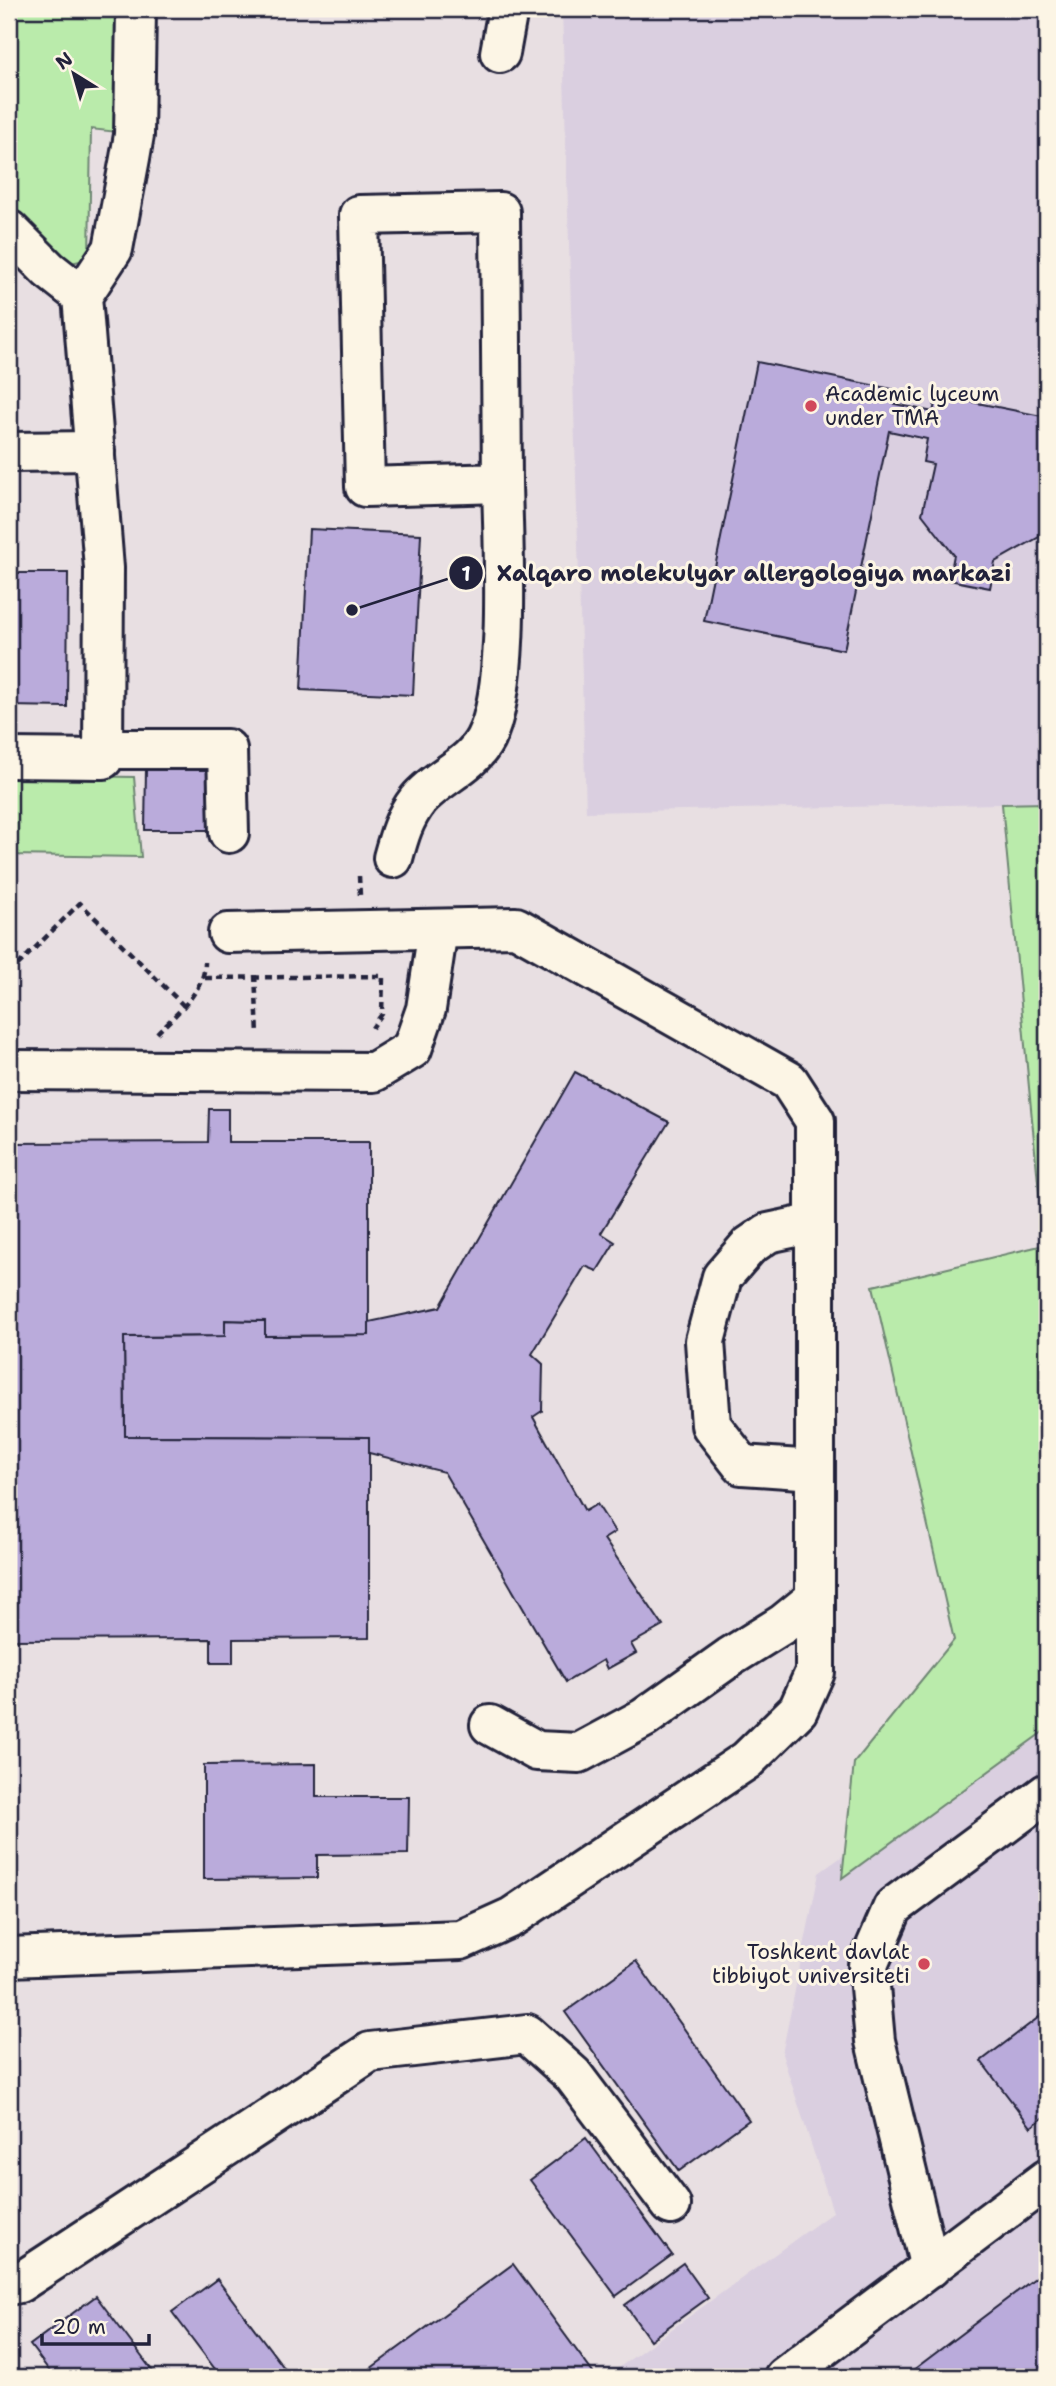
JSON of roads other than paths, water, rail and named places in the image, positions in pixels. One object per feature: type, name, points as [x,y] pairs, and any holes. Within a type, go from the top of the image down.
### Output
[{"type":"lane","points":[[9,758],[103,759],[104,568],[82,296],[113,249],[131,158],[134,135],[136,9]]},
{"type":"lane","points":[[500,53],[508,9]]},
{"type":"lane","points":[[376,862],[419,799],[463,763],[485,739],[496,701],[502,644],[502,483],[500,212],[359,215],[365,487],[502,483]]},
{"type":"lane","points":[[9,230],[49,270],[82,296]]},
{"type":"lane","points":[[9,452],[94,451]]},
{"type":"lane","points":[[103,749],[227,749],[229,832]]},
{"type":"lane","points":[[9,1957],[461,1940],[512,1917],[756,1752],[798,1710],[815,1672],[815,1121],[789,1081],[516,927],[438,929],[217,943]]},
{"type":"lane","points":[[9,1070],[374,1072],[412,1049],[426,1009],[438,929]]},
{"type":"lane","points":[[815,1223],[768,1233],[749,1246],[722,1277],[705,1341],[711,1425],[742,1465],[815,1471]]},
{"type":"lane","points":[[490,1726],[537,1751],[579,1753],[644,1718],[730,1657],[783,1625],[815,1598]]},
{"type":"lane","points":[[930,2267],[876,2041],[868,1965],[892,1907],[1047,1793]]},
{"type":"lane","points":[[9,2285],[19,2283],[370,2052],[527,2034],[573,2075],[671,2205]]},
{"type":"lane","points":[[784,2377],[1047,2179]]},
{"type":"place","name":"Academic lyceum under TMA","points":[[811,406]]},
{"type":"place","name":"Xalqaro molekulyar allergologiya markazi","points":[[352,610]]},
{"type":"place","name":"Toshkent davlat tibbiyot universiteti","points":[[924,1964]]}]
